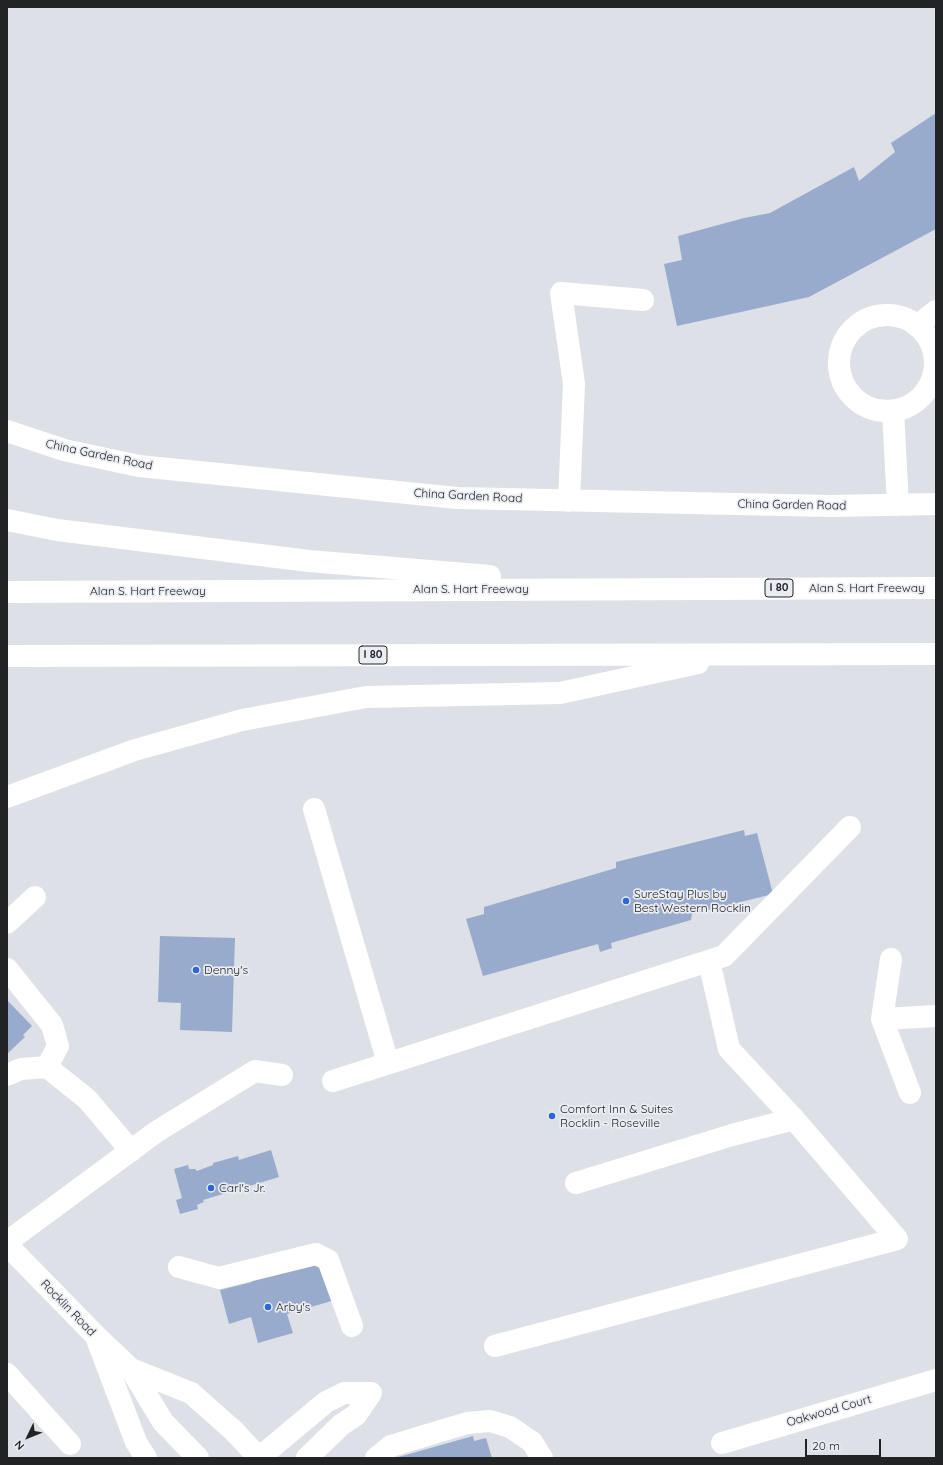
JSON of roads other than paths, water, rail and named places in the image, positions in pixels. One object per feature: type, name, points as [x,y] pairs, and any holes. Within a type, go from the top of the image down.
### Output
[{"type":"main road","points":[[569,501],[574,384],[562,293],[643,300]]},
{"type":"main road","points":[[918,325],[936,311]]},
{"type":"main road","points":[[882,314],[901,316],[918,325],[930,340],[936,358],[934,376],[925,393],[911,405],[893,411],[874,409],[857,400],[845,386],[840,368],[841,349],[850,332],[864,320],[882,314]]},
{"type":"main road","points":[[893,411],[898,505]]},
{"type":"main road","name":"China Garden Road","points":[[7,431],[64,450],[139,466],[457,498],[830,506],[936,504]]},
{"type":"main road","points":[[7,520],[56,530],[309,561],[622,588]]},
{"type":"main road","name":"Alan S. Hart Freeway","points":[[7,592],[622,588],[936,588]]},
{"type":"main road","points":[[7,797],[135,750],[242,720],[366,697],[560,693],[738,654]]},
{"type":"main road","name":"I 80","points":[[7,656],[936,654]]},
{"type":"main road","points":[[314,809],[388,1063]]},
{"type":"main road","points":[[333,1081],[724,956],[850,827]]},
{"type":"main road","points":[[7,923],[35,898]]},
{"type":"main road","points":[[891,959],[882,1019],[910,1093]]},
{"type":"main road","points":[[495,1346],[897,1239],[794,1119],[729,1049],[708,961]]},
{"type":"main road","points":[[7,969],[52,1026],[58,1046],[47,1067]]},
{"type":"main road","points":[[882,1019],[936,1016]]},
{"type":"main road","points":[[7,1075],[21,1069],[47,1067],[88,1099],[131,1151]]},
{"type":"main road","points":[[7,1242],[156,1132],[255,1071],[282,1074]]},
{"type":"main road","points":[[576,1183],[732,1135],[794,1119]]},
{"type":"main road","name":"Rocklin Road","points":[[7,1245],[97,1337],[131,1369],[163,1422],[198,1458]]},
{"type":"main road","points":[[178,1267],[219,1278],[316,1254],[328,1260],[352,1326]]},
{"type":"main road","points":[[97,1337],[136,1442],[146,1458]]},
{"type":"main road","name":"Rocklin Road","points":[[131,1369],[191,1393],[234,1431],[259,1458]]},
{"type":"main road","points":[[7,1374],[70,1444]]},
{"type":"main road","name":"Oakwood Court","points":[[722,1443],[936,1380]]},
{"type":"main road","points":[[259,1458],[326,1402],[344,1393],[371,1393],[356,1415],[341,1425],[307,1458]]},
{"type":"main road","points":[[376,1458],[390,1446],[467,1423],[490,1421],[510,1427],[532,1442],[542,1458]]},
{"type":"place","name":"SureStay Plus by Best Western Rocklin","points":[[626,901]]},
{"type":"place","name":"Denny's","points":[[196,970]]},
{"type":"place","name":"Comfort Inn & Suites Rocklin - Roseville","points":[[552,1116]]},
{"type":"place","name":"Carl's Jr.","points":[[211,1188]]},
{"type":"place","name":"Arby's","points":[[268,1307]]}]
